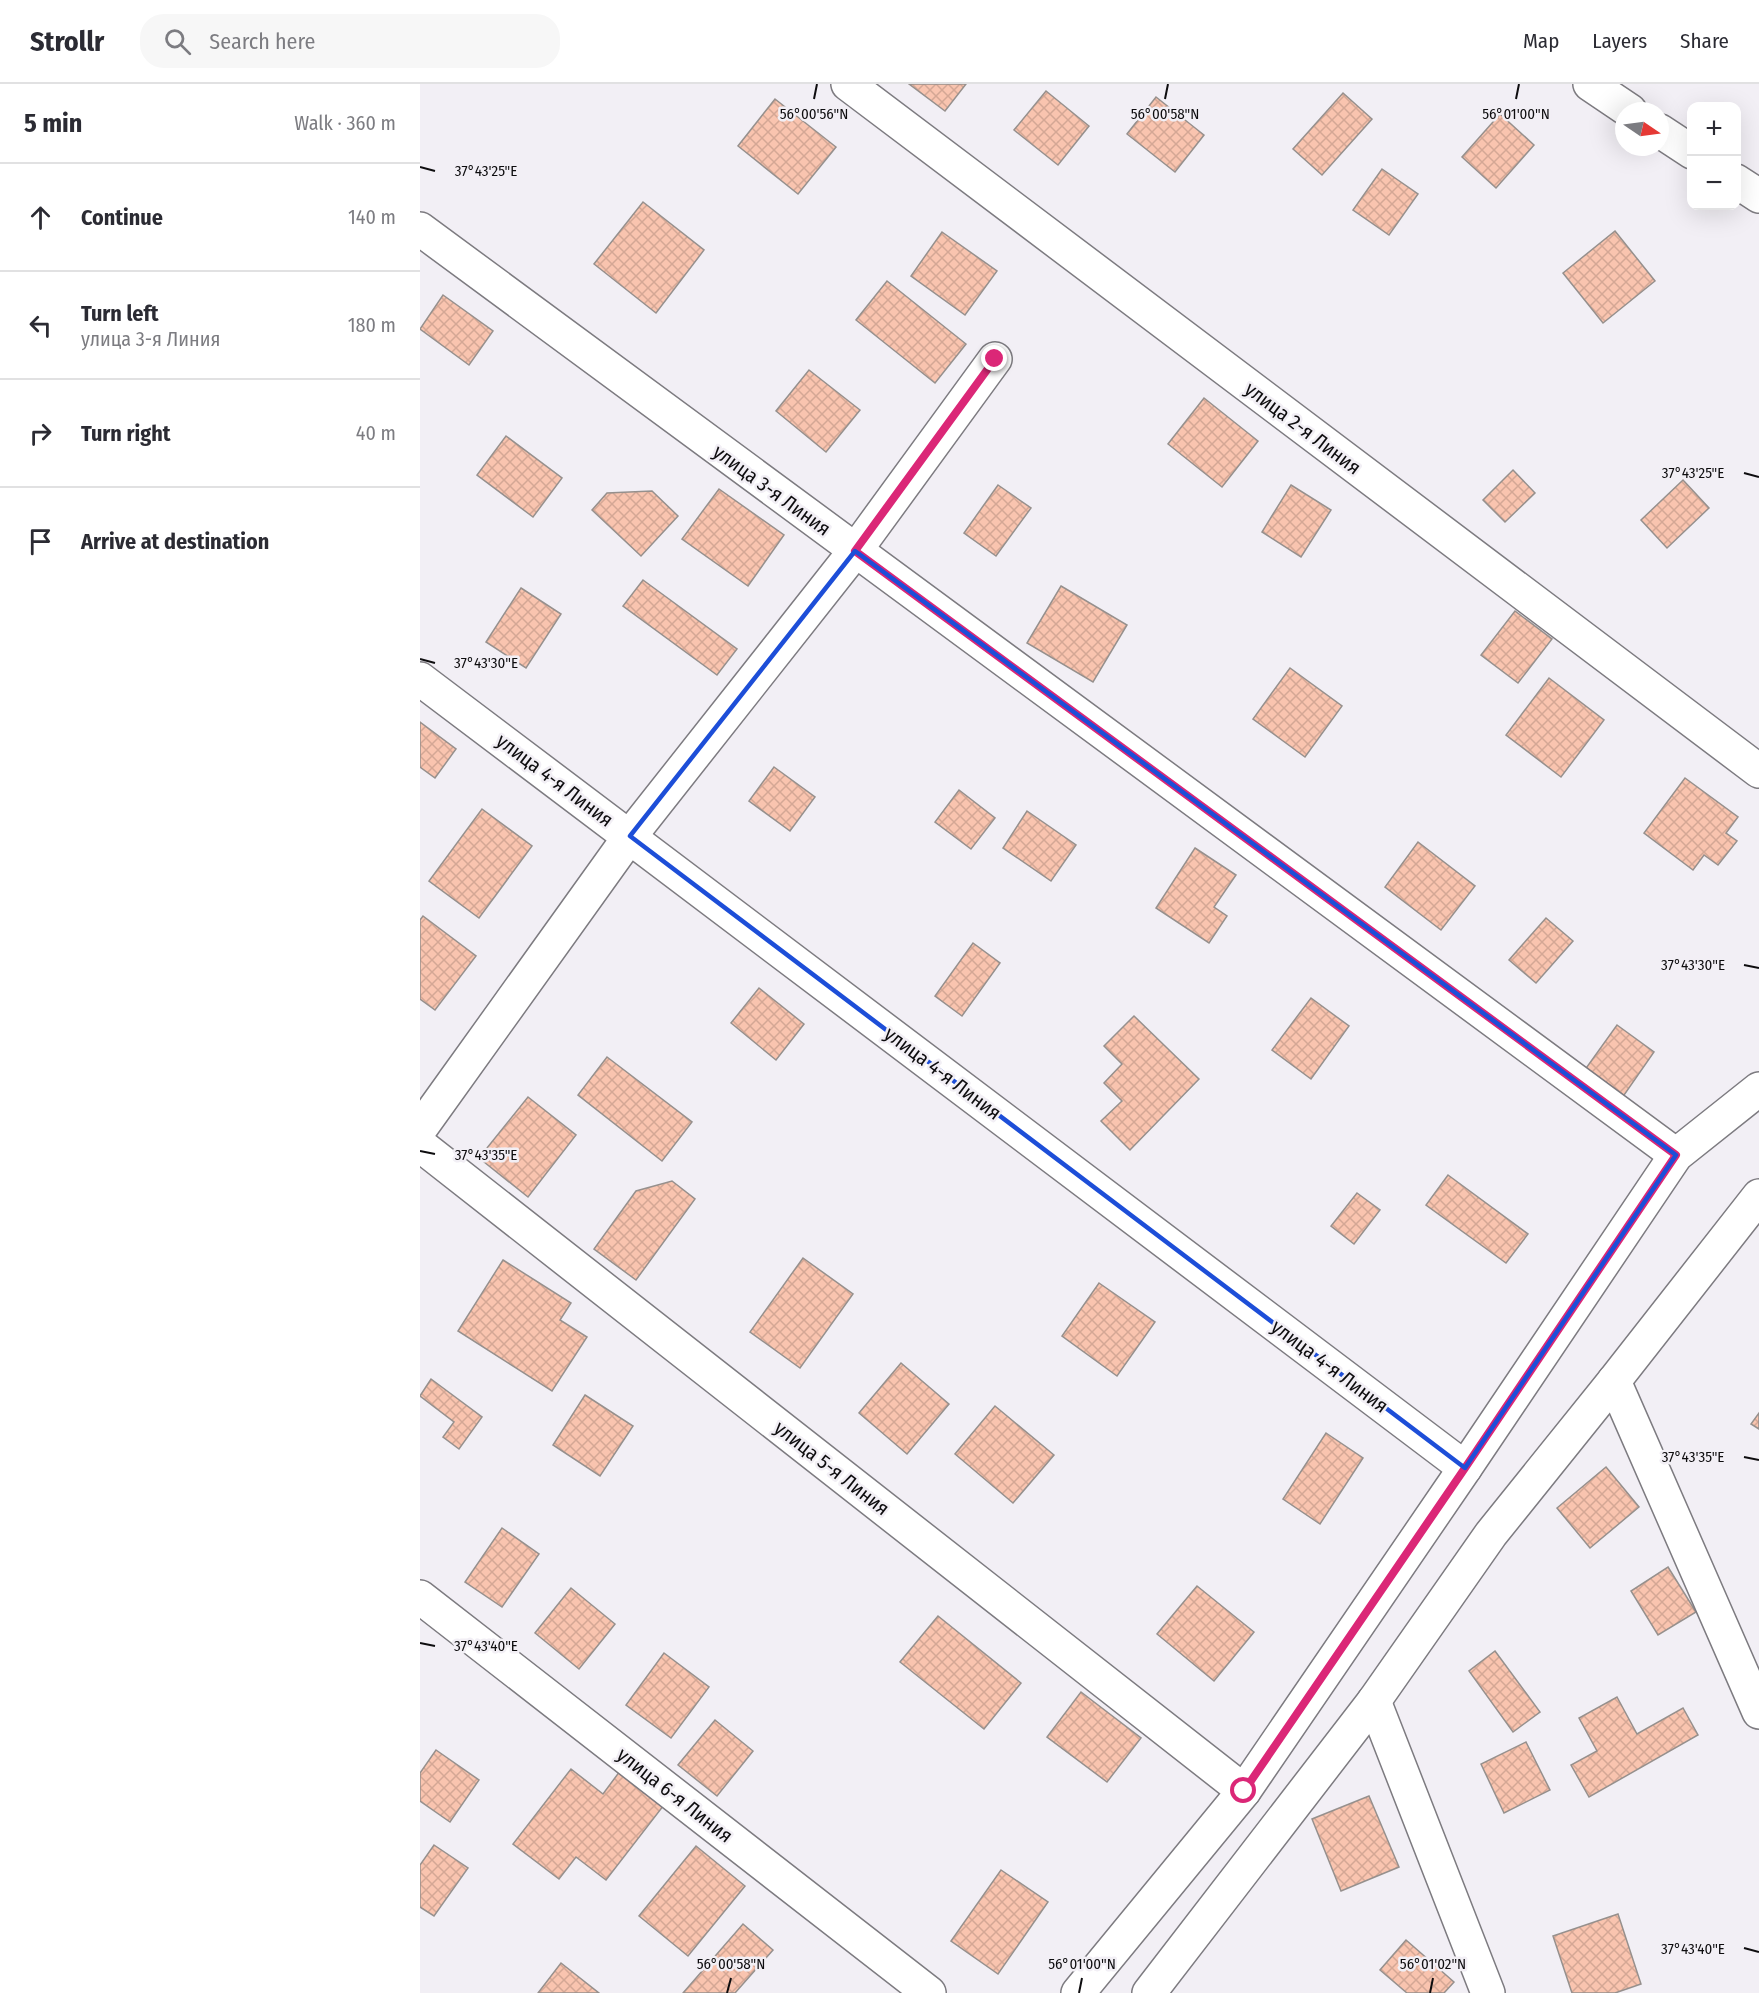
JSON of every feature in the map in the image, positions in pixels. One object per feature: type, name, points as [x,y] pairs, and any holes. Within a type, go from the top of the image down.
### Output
[{"type":"street","name":"улица 2-я Линия","points":[[848,84],[1759,771]]},
{"type":"street","points":[[1590,84],[1617,102]]},
{"type":"street","points":[[1669,137],[1687,149]]},
{"type":"street","points":[[1741,184],[1759,196]]},
{"type":"street","name":"улица 3-я Линия","points":[[420,229],[1676,1155]]},
{"type":"street","points":[[420,1129],[630,836],[855,551],[995,359]]},
{"type":"street","name":"улица 4-я Линия","points":[[420,679],[1465,1468]]},
{"type":"street","points":[[1078,1993],[1244,1791],[1676,1155],[1759,1089]]},
{"type":"street","name":"улица 5-я Линия","points":[[420,1145],[1244,1791]]},
{"type":"street","points":[[1149,1993],[1374,1701],[1491,1534],[1759,1196]]},
{"type":"street","points":[[1614,1381],[1759,1712]]},
{"type":"street","name":"улица 6-я Линия","points":[[420,1597],[929,1993]]},
{"type":"street","points":[[1374,1701],[1488,1993]]},
{"type":"highlighted area","points":[[855,551],[1676,1155],[1465,1468],[630,836]]},
{"type":"building","points":[[909,84],[966,84],[945,111]]},
{"type":"building","points":[[1046,91],[1089,126],[1058,165],[1014,130]]},
{"type":"building","points":[[1343,93],[1372,119],[1322,175],[1293,149]]},
{"type":"building","points":[[1156,97],[1204,135],[1175,172],[1127,134]]},
{"type":"building","points":[[775,99],[836,147],[798,194],[738,146]]},
{"type":"building","points":[[1500,114],[1534,145],[1496,188],[1462,157]]},
{"type":"building","points":[[1382,169],[1418,194],[1389,235],[1353,210]]},
{"type":"building","points":[[643,202],[704,250],[656,313],[594,264]]},
{"type":"building","points":[[1615,231],[1655,281],[1603,323],[1563,273]]},
{"type":"building","points":[[942,232],[997,271],[965,315],[911,276]]},
{"type":"building","points":[[887,281],[966,344],[935,383],[856,320]]},
{"type":"building","points":[[443,295],[493,331],[469,365],[420,329]]},
{"type":"building","points":[[809,370],[860,410],[826,452],[776,411]]},
{"type":"building","points":[[1204,398],[1258,441],[1222,487],[1168,444]]},
{"type":"building","points":[[506,436],[562,478],[533,517],[477,475]]},
{"type":"building","points":[[1513,470],[1535,493],[1505,522],[1483,500]]},
{"type":"building","points":[[1683,480],[1709,508],[1667,548],[1641,520]]},
{"type":"building","points":[[998,485],[1031,508],[996,556],[964,533]]},
{"type":"building","points":[[1291,485],[1331,510],[1301,557],[1262,532]]},
{"type":"building","points":[[719,489],[784,535],[748,586],[682,539]]},
{"type":"building","points":[[652,491],[678,516],[641,556],[592,510],[607,493]]},
{"type":"building","points":[[643,580],[737,649],[717,675],[623,606]]},
{"type":"building","points":[[1061,586],[1127,625],[1093,682],[1027,643]]},
{"type":"building","points":[[521,588],[561,614],[526,668],[486,642]]},
{"type":"building","points":[[1515,611],[1552,639],[1518,683],[1481,655]]},
{"type":"building","points":[[1290,668],[1342,706],[1305,757],[1253,719]]},
{"type":"building","points":[[1549,678],[1604,720],[1561,777],[1506,735]]},
{"type":"building","points":[[420,722],[456,749],[435,778],[420,767]]},
{"type":"building","points":[[774,767],[815,797],[790,831],[749,801]]},
{"type":"building","points":[[1685,778],[1738,817],[1726,833],[1737,841],[1718,865],[1704,855],[1693,870],[1644,833]]},
{"type":"building","points":[[959,790],[995,818],[971,849],[935,822]]},
{"type":"building","points":[[482,809],[532,846],[479,918],[429,881]]},
{"type":"building","points":[[1027,811],[1076,845],[1051,881],[1003,848]]},
{"type":"building","points":[[1418,842],[1475,886],[1441,930],[1385,887]]},
{"type":"building","points":[[1195,848],[1236,875],[1214,907],[1227,916],[1209,943],[1156,908]]},
{"type":"building","points":[[423,916],[476,956],[435,1010],[420,999],[420,920]]},
{"type":"building","points":[[1546,918],[1573,941],[1536,983],[1509,960]]},
{"type":"building","points":[[973,943],[1000,963],[962,1016],[935,996]]},
{"type":"building","points":[[759,988],[804,1024],[776,1060],[731,1023]]},
{"type":"building","points":[[1311,998],[1349,1026],[1311,1079],[1272,1050]]},
{"type":"building","points":[[1134,1016],[1199,1079],[1130,1150],[1101,1121],[1122,1101],[1104,1083],[1122,1064],[1104,1046]]},
{"type":"building","points":[[1617,1025],[1654,1052],[1622,1098],[1584,1071]]},
{"type":"building","points":[[607,1057],[692,1122],[662,1161],[578,1095]]},
{"type":"building","points":[[528,1097],[576,1135],[528,1197],[479,1158]]},
{"type":"building","points":[[1448,1175],[1528,1234],[1506,1263],[1426,1205]]},
{"type":"building","points":[[672,1181],[695,1199],[636,1280],[594,1249],[636,1191]]},
{"type":"building","points":[[1357,1193],[1380,1210],[1354,1244],[1331,1226]]},
{"type":"building","points":[[803,1258],[853,1294],[800,1368],[750,1332]]},
{"type":"building","points":[[503,1260],[571,1303],[560,1320],[587,1337],[552,1391],[458,1331]]},
{"type":"building","points":[[1099,1283],[1155,1322],[1117,1376],[1062,1336]]},
{"type":"building","points":[[901,1363],[949,1404],[907,1454],[859,1413]]},
{"type":"building","points":[[431,1379],[482,1417],[459,1449],[443,1437],[454,1422],[420,1396]]},
{"type":"building","points":[[585,1395],[633,1426],[600,1476],[553,1445]]},
{"type":"building","points":[[995,1406],[1054,1455],[1013,1503],[955,1454]]},
{"type":"building","points":[[1759,1413],[1759,1429],[1751,1424]]},
{"type":"building","points":[[1326,1433],[1363,1458],[1320,1524],[1283,1499]]},
{"type":"building","points":[[1606,1467],[1639,1507],[1590,1548],[1557,1508]]},
{"type":"building","points":[[502,1528],[539,1554],[502,1607],[465,1582]]},
{"type":"building","points":[[1668,1567],[1696,1612],[1658,1635],[1631,1591]]},
{"type":"building","points":[[1197,1586],[1254,1632],[1214,1681],[1157,1634]]},
{"type":"building","points":[[571,1588],[615,1624],[579,1669],[535,1633]]},
{"type":"building","points":[[938,1616],[1021,1683],[984,1729],[900,1662]]},
{"type":"building","points":[[1495,1651],[1540,1712],[1513,1732],[1469,1671]]},
{"type":"building","points":[[664,1653],[709,1687],[671,1738],[626,1705]]},
{"type":"building","points":[[1081,1692],[1141,1738],[1107,1782],[1047,1737]]},
{"type":"building","points":[[1617,1697],[1637,1734],[1683,1708],[1698,1735],[1589,1797],[1571,1765],[1597,1751],[1579,1718]]},
{"type":"building","points":[[715,1720],[753,1751],[717,1796],[678,1765]]},
{"type":"building","points":[[1526,1742],[1550,1790],[1504,1813],[1481,1764]]},
{"type":"building","points":[[436,1750],[479,1780],[450,1822],[420,1801],[420,1773]]},
{"type":"building","points":[[571,1769],[603,1794],[620,1771],[664,1805],[606,1880],[576,1857],[559,1879],[513,1844]]},
{"type":"building","points":[[1369,1796],[1399,1867],[1341,1891],[1312,1819]]},
{"type":"building","points":[[434,1845],[468,1868],[434,1916],[420,1907],[420,1865]]},
{"type":"building","points":[[696,1846],[745,1886],[688,1956],[639,1916]]},
{"type":"building","points":[[1001,1870],[1048,1902],[998,1974],[951,1941]]},
{"type":"building","points":[[1618,1914],[1641,1984],[1615,1993],[1572,1993],[1553,1936]]},
{"type":"building","points":[[743,1924],[773,1950],[735,1993],[683,1993]]},
{"type":"building","points":[[1406,1940],[1454,1982],[1444,1993],[1407,1993],[1380,1970]]},
{"type":"building","points":[[561,1963],[599,1993],[538,1993]]},
{"type":"route","points":[[995,359],[855,551],[1676,1155],[1244,1791]]}]
